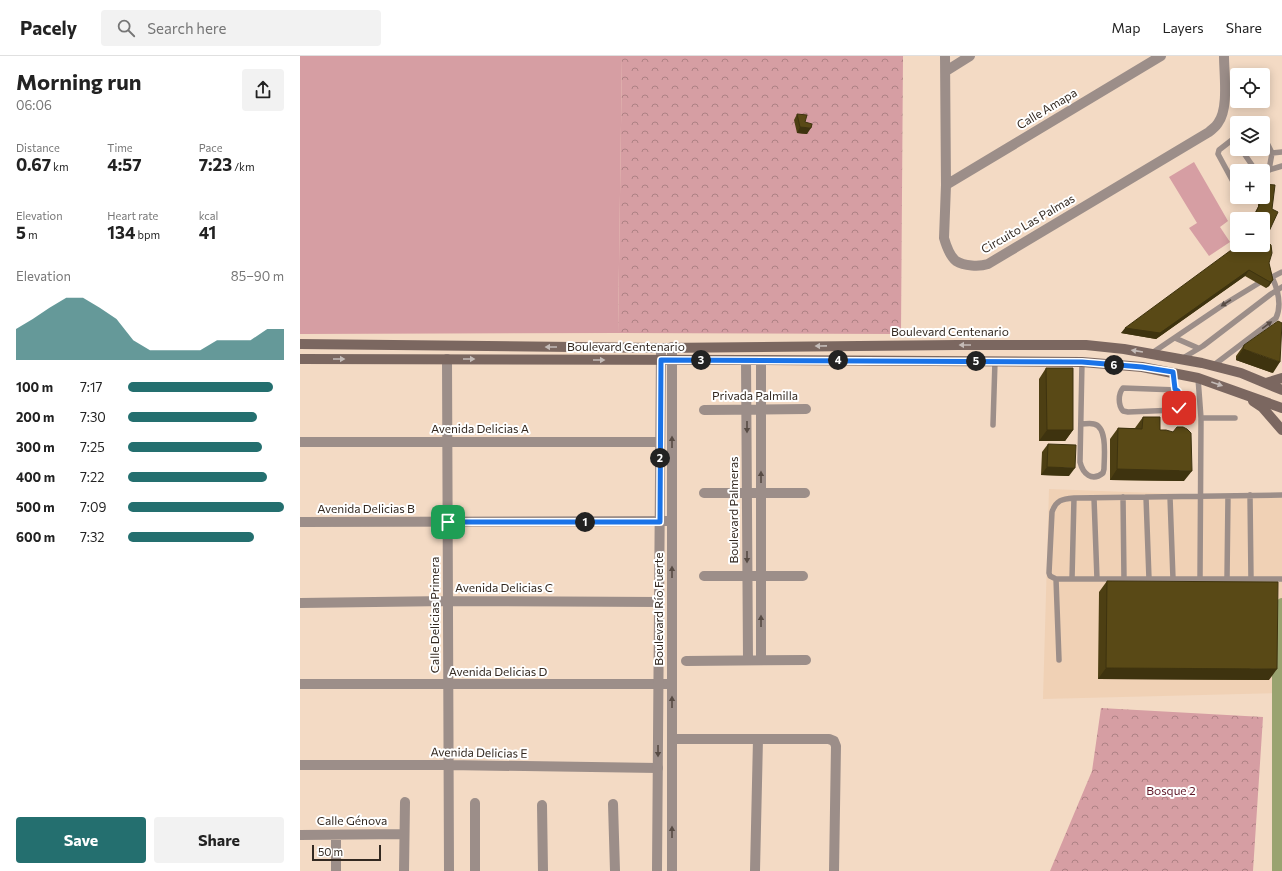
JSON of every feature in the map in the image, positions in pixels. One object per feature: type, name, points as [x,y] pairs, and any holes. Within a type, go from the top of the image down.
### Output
[{"type":"main road","name":"Boulevard Centenario","points":[[300,344],[661,348],[993,345],[1086,346],[1124,349],[1183,358],[1240,373],[1282,390]]},
{"type":"main road","points":[[992,361],[993,345]]},
{"type":"main road","name":"Boulevard Centenario","points":[[300,359],[1082,362],[1142,367],[1173,372],[1198,378],[1282,408]]},
{"type":"main road","points":[[1266,383],[1282,378]]},
{"type":"main road","points":[[1243,394],[1262,407],[1282,430]]},
{"type":"street","name":"Circuito Las Palmas","points":[[945,56],[946,184],[944,238],[945,243],[957,262],[981,266],[988,264],[1215,127],[1219,123],[1225,107],[1224,56]]},
{"type":"street","points":[[946,71],[970,56]]},
{"type":"street","name":"Calle Amapa","points":[[946,184],[1161,56]]},
{"type":"street","name":"Boulevard Río Fuerte","points":[[672,347],[672,871]]},
{"type":"street","name":"Boulevard Río Fuerte","points":[[657,871],[661,348]]},
{"type":"street","name":"Calle Delicias Primera","points":[[447,359],[449,871]]},
{"type":"street","name":"Boulevard Palmeras","points":[[746,360],[748,660]]},
{"type":"street","points":[[761,360],[761,660]]},
{"type":"street","name":"Privada Palmilla","points":[[704,410],[806,409]]},
{"type":"street","name":"Avenida Delicias A","points":[[300,442],[660,442]]},
{"type":"street","points":[[704,493],[805,493]]},
{"type":"street","name":"Avenida Delicias B","points":[[300,522],[672,521]]},
{"type":"street","points":[[704,576],[803,576]]},
{"type":"street","name":"Avenida Delicias C","points":[[300,603],[448,601],[659,602]]},
{"type":"street","points":[[686,661],[806,660]]},
{"type":"street","name":"Avenida Delicias D","points":[[300,684],[672,684]]},
{"type":"street","points":[[672,739],[829,739],[834,741],[836,746],[834,871]]},
{"type":"street","points":[[755,871],[758,739]]},
{"type":"street","name":"Avenida Delicias E","points":[[300,765],[448,765],[658,768]]},
{"type":"street","points":[[404,871],[405,802]]},
{"type":"street","points":[[475,803],[475,871]]},
{"type":"street","points":[[542,804],[543,871]]},
{"type":"street","points":[[613,804],[615,871]]},
{"type":"street","name":"Calle Génova","points":[[300,835],[404,834]]},
{"type":"street","points":[[336,835],[336,871]]},
{"type":"lane","points":[[1230,143],[1219,150],[1218,154],[1230,176]]},
{"type":"lane","points":[[1270,149],[1272,153],[1270,164]]},
{"type":"lane","points":[[1272,153],[1282,152]]},
{"type":"lane","points":[[1270,170],[1282,166]]},
{"type":"lane","points":[[1214,365],[1276,318],[1280,307],[1280,288],[1270,278],[1282,272]]},
{"type":"lane","points":[[1152,353],[1223,305],[1259,283]]},
{"type":"lane","points":[[1183,358],[1280,288]]},
{"type":"lane","points":[[1175,338],[1198,348]]},
{"type":"lane","points":[[992,361],[993,425]]},
{"type":"lane","points":[[1081,424],[1095,424],[1099,426],[1103,434],[1104,469],[1103,473],[1098,476],[1088,476],[1084,473],[1080,462],[1082,362]]},
{"type":"lane","points":[[1173,372],[1175,389],[1179,393],[1179,408],[1176,410],[1128,412],[1123,411],[1120,408],[1120,392],[1124,388],[1175,389]]},
{"type":"lane","points":[[1198,378],[1201,418],[1200,579]]},
{"type":"lane","points":[[1201,418],[1235,418]]},
{"type":"lane","points":[[1250,495],[1251,579]]},
{"type":"lane","points":[[1280,579],[1056,579],[1050,576],[1049,573],[1052,512],[1055,504],[1064,499],[1282,495]]},
{"type":"lane","points":[[1227,579],[1228,496]]},
{"type":"lane","points":[[1146,497],[1149,579]]},
{"type":"lane","points":[[1170,497],[1173,579]]},
{"type":"lane","points":[[1072,579],[1074,498]]},
{"type":"lane","points":[[1094,498],[1097,579]]},
{"type":"lane","points":[[1123,498],[1124,579]]},
{"type":"lane","points":[[1056,579],[1059,660]]},
{"type":"shaded area","points":[[1049,489],[1282,498],[1282,693],[1043,699]]},
{"type":"green space","points":[[300,56],[622,56],[618,333],[300,334]]},
{"type":"green space","points":[[622,56],[903,56],[901,332],[895,334],[618,333]]},
{"type":"green space","points":[[1194,162],[1228,221],[1220,227],[1230,242],[1209,256],[1189,228],[1197,223],[1169,177]]},
{"type":"green space","name":"Bosque 2","points":[[1101,708],[1263,717],[1253,871],[1050,871],[1092,771]]},
{"type":"building","points":[[797,114],[807,115],[805,122],[812,124],[811,128],[800,127]]},
{"type":"building","points":[[1270,185],[1275,185],[1272,209],[1278,212],[1270,229],[1270,212],[1256,212],[1260,204],[1270,204]]},
{"type":"building","points":[[1270,244],[1271,245],[1272,253],[1269,263],[1273,280],[1270,282],[1249,270],[1160,333],[1125,328],[1230,251],[1270,252]]},
{"type":"building","points":[[1278,321],[1282,323],[1280,362],[1243,349],[1244,345]]},
{"type":"building","points":[[1046,368],[1073,368],[1073,430],[1047,430]]},
{"type":"building","points":[[1143,417],[1160,417],[1160,430],[1173,432],[1177,427],[1183,427],[1191,433],[1192,471],[1117,469],[1118,428],[1142,429]]},
{"type":"building","points":[[1048,444],[1076,445],[1075,468],[1047,467]]},
{"type":"building","points":[[1107,581],[1278,582],[1277,669],[1106,668]]},
{"type":"waterway","points":[[1277,871],[1277,607],[1282,603]]},
{"type":"route","points":[[448,522],[660,522],[661,360],[1082,362],[1142,367],[1173,372],[1175,389],[1179,393],[1179,408]]}]
